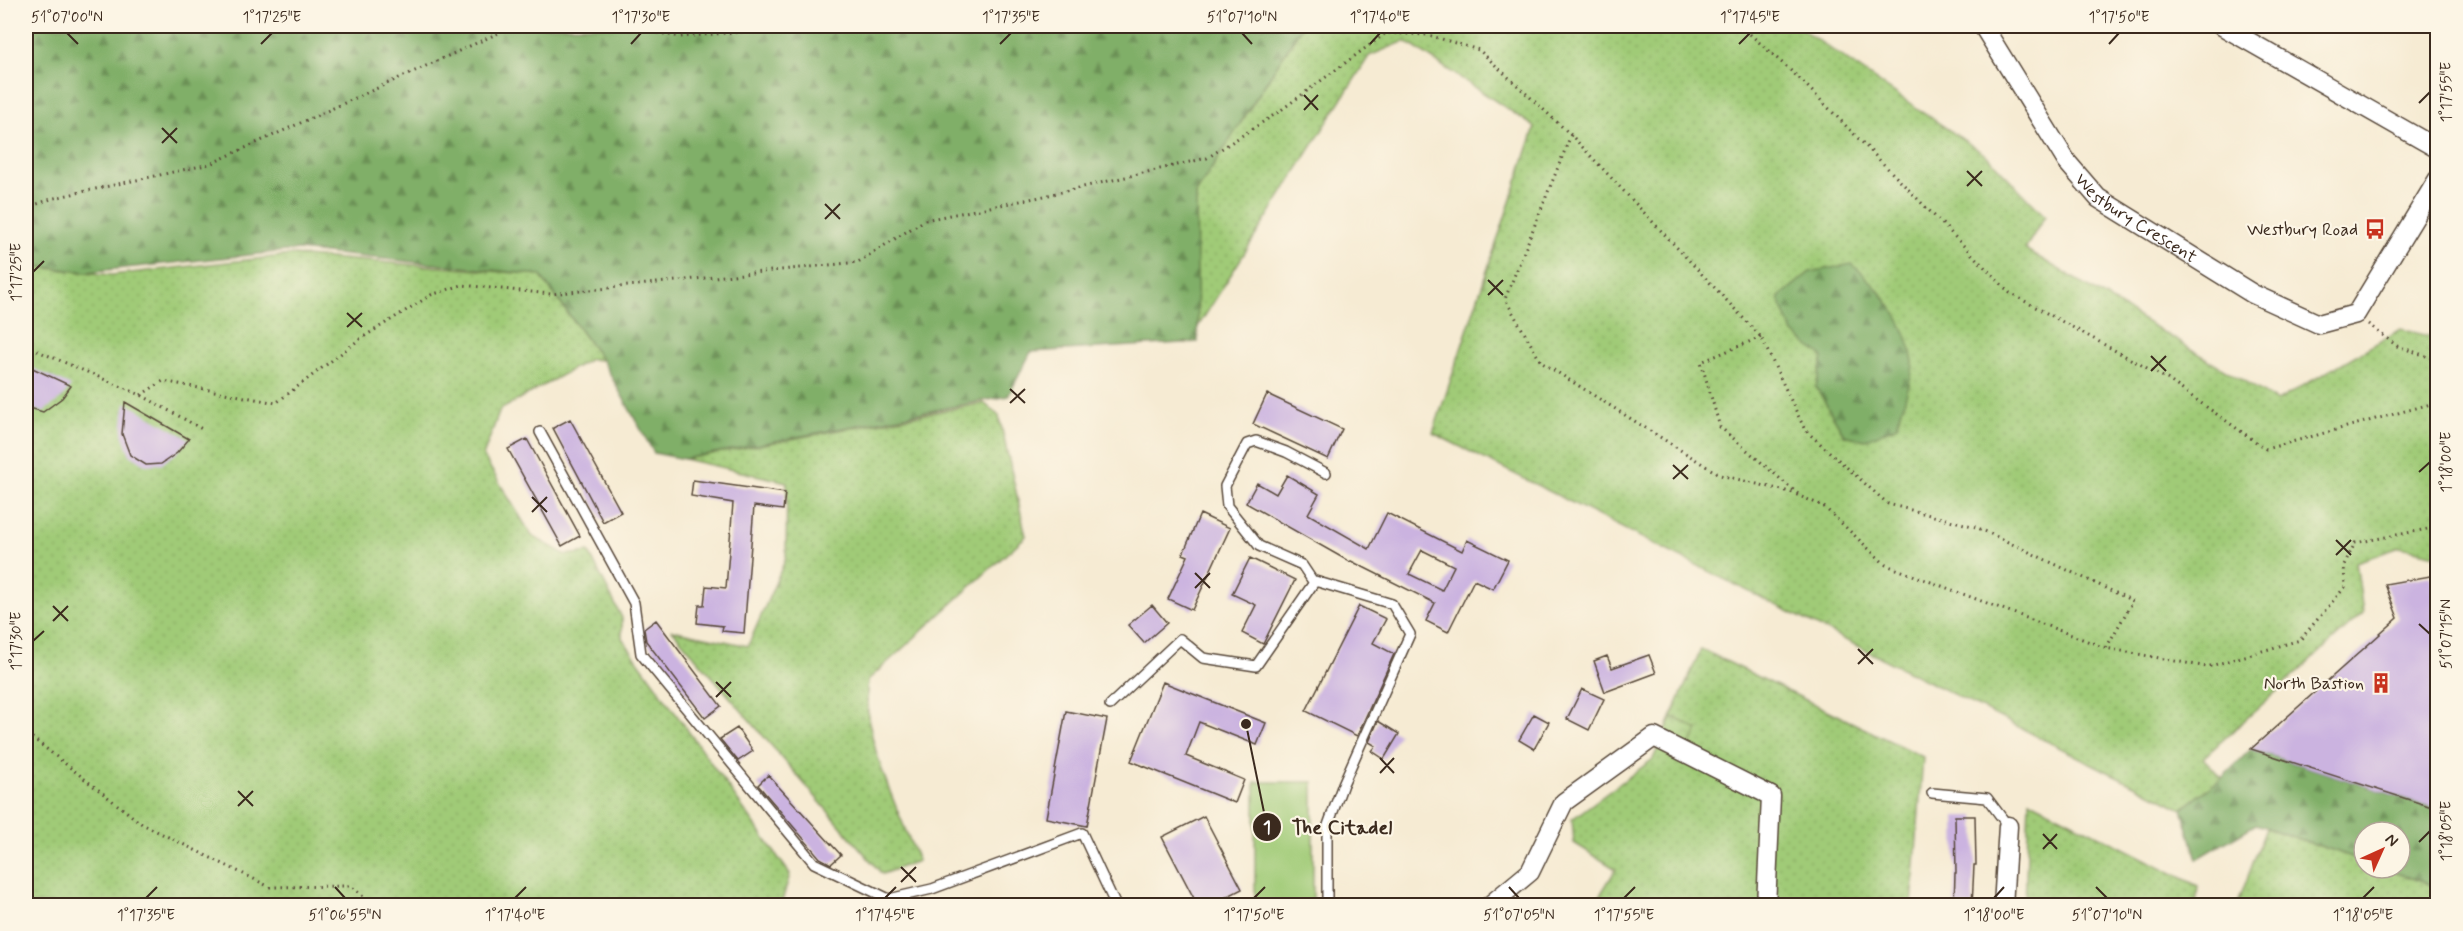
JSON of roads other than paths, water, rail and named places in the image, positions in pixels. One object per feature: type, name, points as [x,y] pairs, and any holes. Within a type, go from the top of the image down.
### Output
[{"type":"street","name":"Westbury Crescent","points":[[1983,26],[2067,162],[2097,198],[2262,298],[2319,324],[2356,314],[2432,201]]},
{"type":"street","points":[[2222,26],[2438,149]]},
{"type":"street","points":[[2432,201],[2438,179]]},
{"type":"street","points":[[1489,906],[1530,872],[1564,802],[1654,737],[1771,796],[1766,906]]},
{"type":"street","points":[[2003,906],[2008,826]]},
{"type":"lane","points":[[540,432],[634,603],[641,654],[814,863],[889,899],[943,885],[1082,833],[1116,906]]},
{"type":"lane","points":[[1314,583],[1302,565],[1259,546],[1246,532],[1227,506],[1225,486],[1247,444],[1256,441],[1326,473]]},
{"type":"lane","points":[[1110,705],[1180,639],[1203,658],[1256,666],[1315,581],[1392,604],[1410,634],[1343,784],[1327,828],[1327,906]]},
{"type":"lane","points":[[1932,793],[1987,798],[2008,826]]},
{"type":"place","name":"Westbury Road","points":[[2375,229]]},
{"type":"place","name":"North Bastion","points":[[2381,683]]},
{"type":"place","name":"The Citadel","points":[[1246,724]]}]
